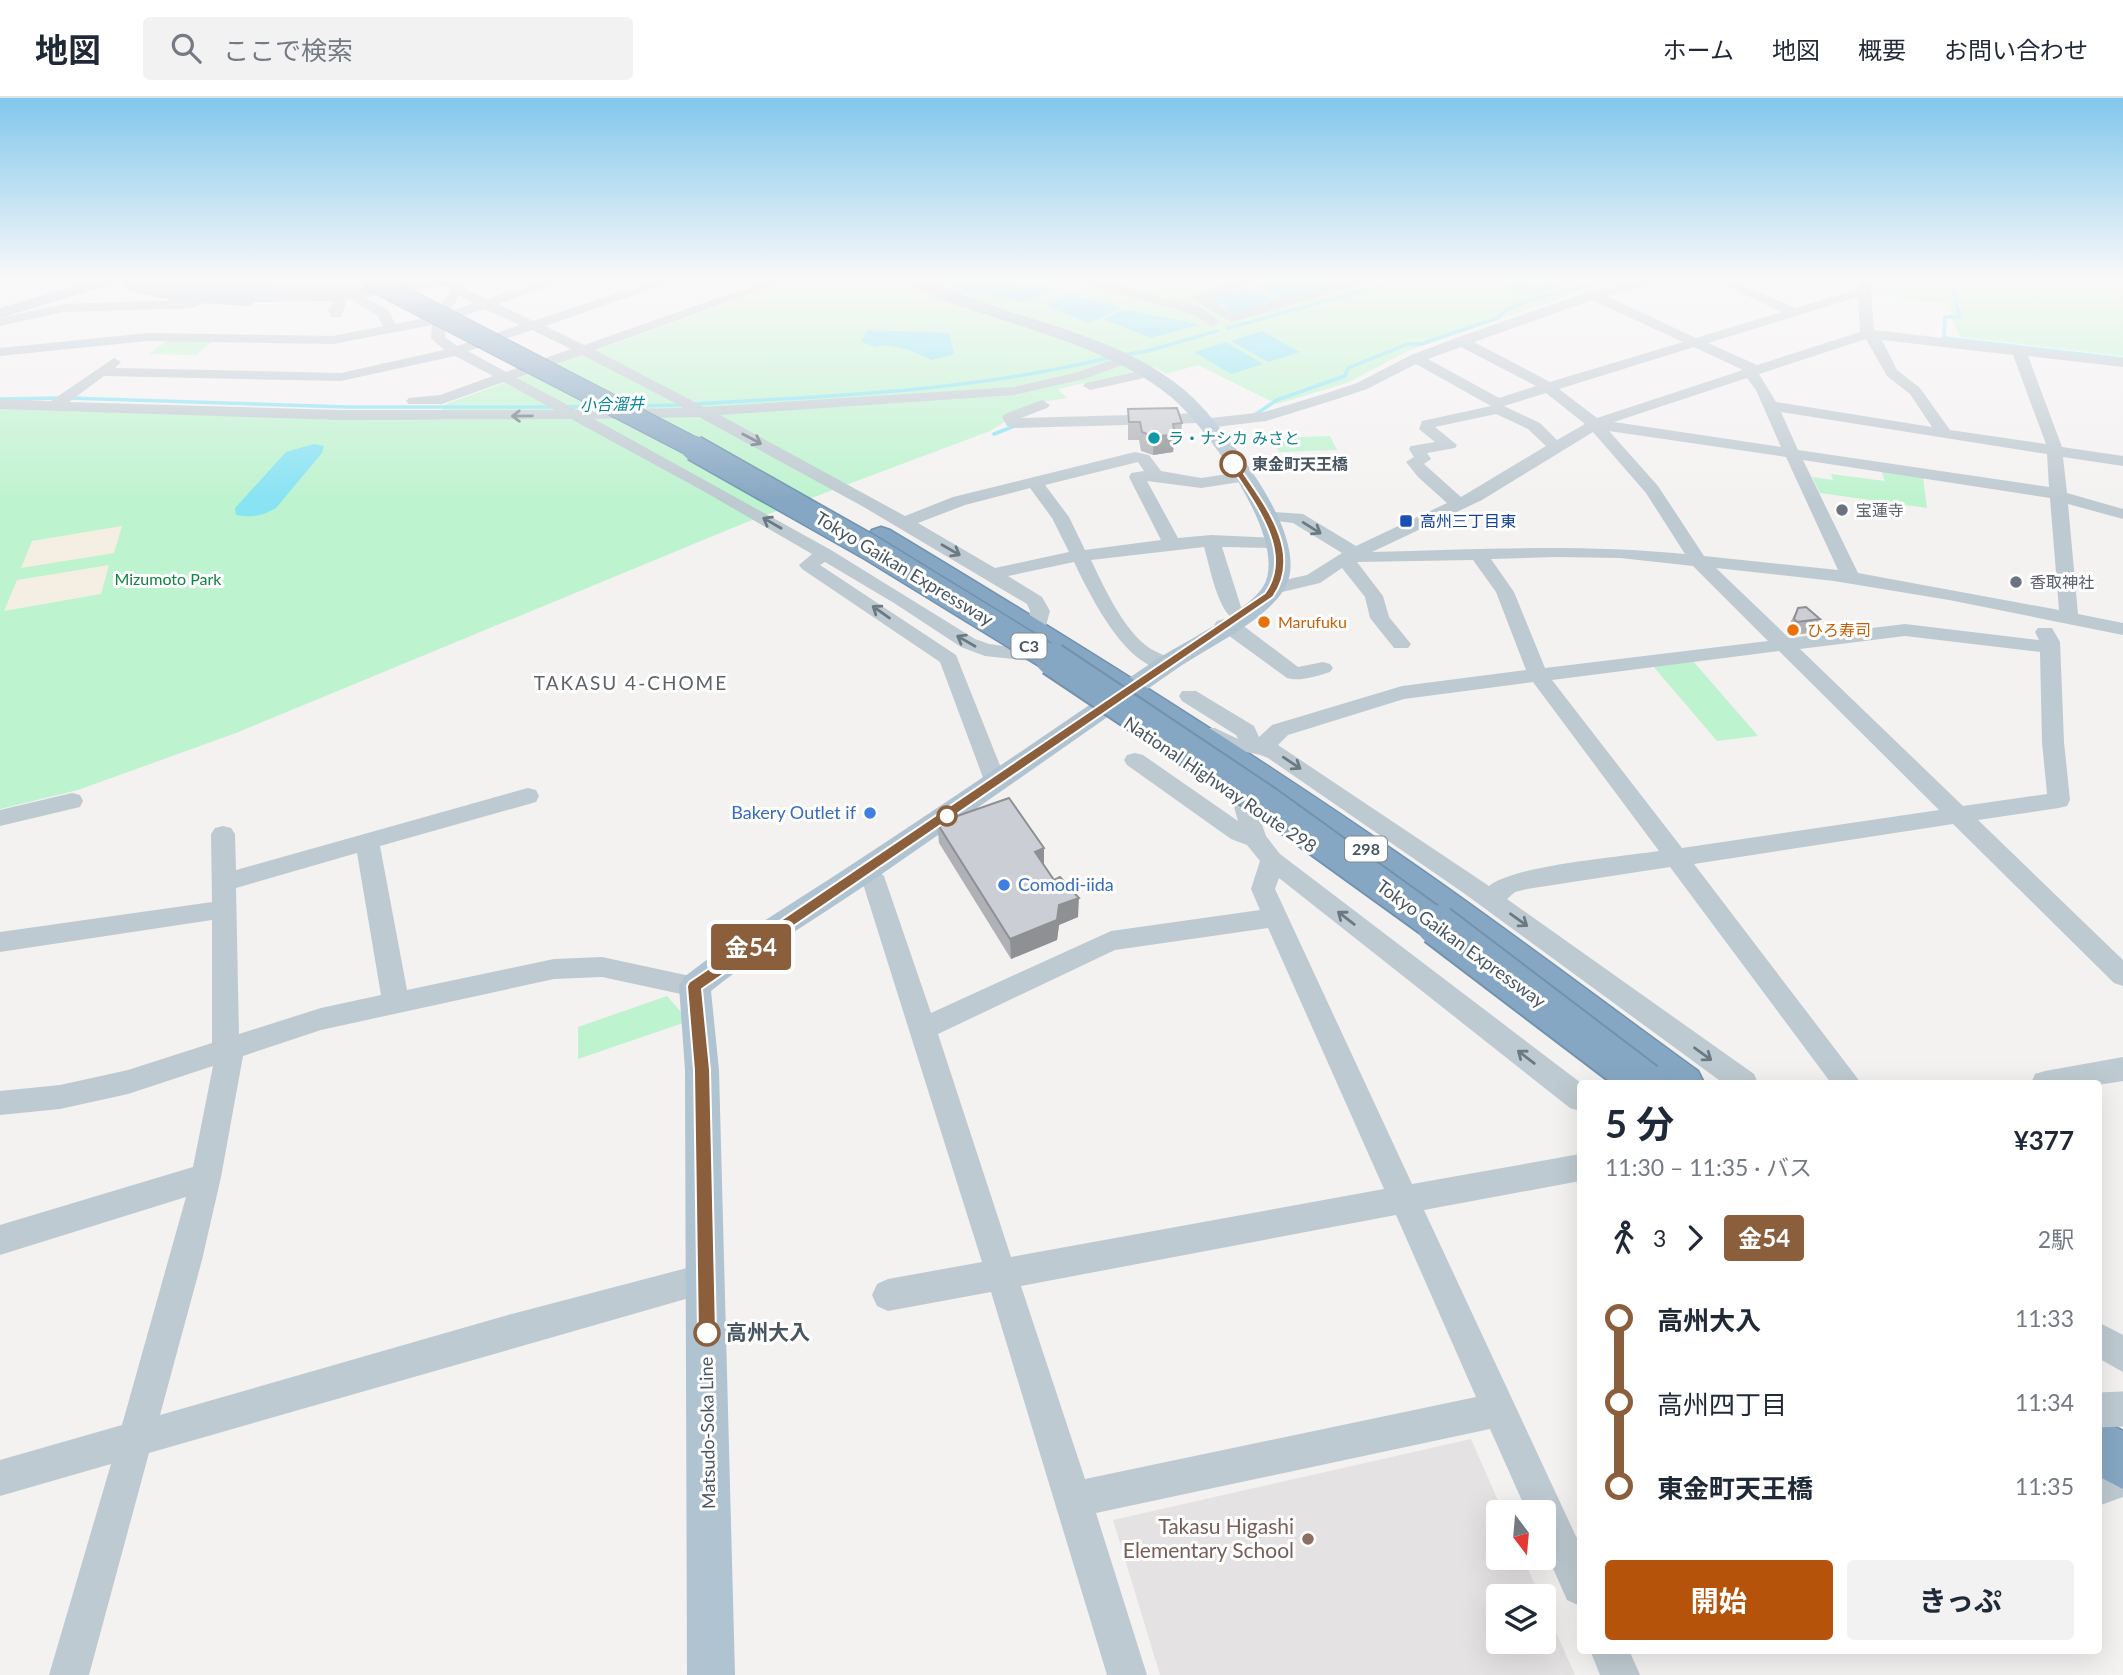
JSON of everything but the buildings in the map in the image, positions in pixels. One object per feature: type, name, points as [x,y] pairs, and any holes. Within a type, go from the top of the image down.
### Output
[{"type":"highway","name":"National Highway Route 298","points":[[483,353],[646,430],[931,588],[1035,642]]},
{"type":"highway","name":"Tokyo Gaikan Expressway","points":[[491,353],[666,431],[875,550],[1003,630],[1251,791],[1560,1017],[1641,1080]]},
{"type":"highway","name":"Tokyo Gaikan Expressway","points":[[530,353],[681,432],[892,552],[1124,694],[1397,884],[1661,1080]]},
{"type":"highway","name":"National Highway Route 298","points":[[554,353],[892,529],[1035,642],[1119,698],[1242,796],[1627,1080]]},
{"type":"highway","name":"National Highway Route 298","points":[[1119,698],[1186,710],[1680,1080]]},
{"type":"highway","points":[[2102,1404],[2123,1420]]},
{"type":"highway","points":[[2102,1431],[2113,1467]]},
{"type":"main road","points":[[695,986],[996,783],[1166,664],[1260,603],[1274,587],[1280,565],[1278,543],[1266,515],[1205,421],[1178,393],[1148,373],[1107,353]]},
{"type":"main road","name":"Matsudo-Soka Line","points":[[695,986],[702,1070],[711,1675]]},
{"type":"street","points":[[55,405],[127,353]]},
{"type":"street","points":[[211,390],[255,353]]},
{"type":"street","points":[[392,353],[426,353]]},
{"type":"street","points":[[459,353],[568,409],[825,554],[968,643],[985,650],[1035,642],[1040,611],[1035,601],[994,575],[892,529],[688,405],[589,353]]},
{"type":"street","points":[[0,404],[340,415],[423,406],[577,353]]},
{"type":"street","points":[[1042,405],[1010,418],[1013,423],[1205,421],[1266,416],[1362,387],[1430,353]]},
{"type":"street","points":[[1483,353],[1549,387],[1597,424],[1680,526],[1698,561],[2123,976]]},
{"type":"street","points":[[1416,358],[1497,403],[1661,353]]},
{"type":"street","points":[[1716,353],[1753,371],[1850,577]]},
{"type":"street","points":[[1274,587],[1313,579],[1350,557],[1505,479],[1555,446],[1597,424],[1810,353]]},
{"type":"street","points":[[1881,353],[1892,373],[1915,391],[1945,434]]},
{"type":"street","points":[[2019,353],[2055,450],[2069,617]]},
{"type":"street","points":[[2039,353],[2123,363]]},
{"type":"street","points":[[101,372],[341,377],[399,354]]},
{"type":"street","points":[[399,354],[423,406]]},
{"type":"street","points":[[688,405],[963,384],[1020,377],[1116,356]]},
{"type":"street","points":[[0,395],[71,394],[331,402],[423,406],[465,415],[1014,391],[1079,376],[1116,356]]},
{"type":"street","points":[[1090,386],[1148,373]]},
{"type":"street","points":[[1770,406],[2123,461]]},
{"type":"street","points":[[1459,504],[1435,482],[1426,478],[1414,462],[1423,459],[1417,449],[1449,445],[1427,429],[1428,424],[1498,409],[1534,426],[1555,446]]},
{"type":"street","points":[[1597,424],[2059,495],[2123,514]]},
{"type":"street","points":[[892,529],[958,502],[1135,457],[1143,458],[1153,475]]},
{"type":"street","points":[[1171,543],[1137,477],[1153,475],[1200,483],[1241,477]]},
{"type":"street","points":[[1034,482],[1060,517],[1107,611],[1140,651],[1166,664]]},
{"type":"street","points":[[1266,515],[1297,519],[1350,557],[1374,597],[1380,618],[1401,644]]},
{"type":"street","points":[[994,575],[1008,569],[1079,556],[1171,543],[1211,540],[1278,543]]},
{"type":"street","points":[[1211,540],[1233,608],[1232,621],[1238,631],[1294,674],[1323,668]]},
{"type":"street","points":[[1350,557],[1376,559],[1620,553],[1850,577],[2123,629]]},
{"type":"street","points":[[825,554],[808,565],[949,659],[996,783]]},
{"type":"street","points":[[1479,555],[1505,592],[1538,675],[1845,1080]]},
{"type":"street","points":[[1490,899],[1507,885],[1527,880],[2059,800],[2053,742],[2050,647],[2036,612]]},
{"type":"street","points":[[1257,746],[1280,730],[1402,693],[1538,675],[1914,630],[2050,647]]},
{"type":"street","points":[[1186,710],[1235,746],[1257,746],[1490,899],[1740,1080]]},
{"type":"street","points":[[1135,760],[1264,849],[1577,1097]]},
{"type":"street","points":[[224,882],[528,796]]},
{"type":"street","points":[[1242,796],[1264,849],[1263,889],[1577,1581]]},
{"type":"street","points":[[2,820],[72,801]]},
{"type":"street","points":[[69,1675],[138,1437],[206,1177],[228,1048],[223,834]]},
{"type":"street","points":[[367,841],[396,1003]]},
{"type":"street","points":[[863,872],[875,882],[1074,1500],[1126,1675]]},
{"type":"street","points":[[0,942],[225,909]]},
{"type":"street","points":[[922,1029],[1111,941],[1275,917]]},
{"type":"street","points":[[0,1103],[60,1097],[128,1082],[321,1019],[580,966],[630,971],[695,986]]},
{"type":"street","points":[[2062,1080],[2123,1069]]},
{"type":"street","points":[[888,1295],[1577,1168]]},
{"type":"street","points":[[0,1240],[206,1177]]},
{"type":"street","points":[[0,1478],[706,1279]]},
{"type":"street","points":[[2102,1341],[2123,1354]]},
{"type":"street","points":[[2102,1410],[2123,1409]]},
{"type":"street","points":[[1074,1500],[1498,1410]]},
{"type":"street","points":[[1611,1654],[1620,1675]]},
{"type":"shaded area","name":"Takasu Higashi Elementary School","points":[[1471,1439],[1498,1500],[1486,1500],[1486,1570],[1528,1570],[1535,1584],[1486,1584],[1486,1654],[1556,1654],[1556,1632],[1575,1675],[1160,1675],[1113,1520]]},
{"type":"green space","points":[[151,353],[199,353],[196,355],[149,354]]},
{"type":"green space","name":"Mizumoto Park","points":[[589,353],[1405,353],[1347,383],[1277,404],[1198,365],[1166,374],[1155,367],[1058,389],[1067,398],[1036,403],[990,431],[742,524],[236,733],[78,790],[0,809],[0,408],[438,417],[446,404]]},
{"type":"green space","points":[[2094,353],[2123,353],[2123,356]]},
{"type":"green space","points":[[1330,436],[1337,450],[1279,452],[1272,438]]},
{"type":"green space","points":[[1881,470],[1923,478],[1927,508],[1820,493],[1812,477],[1833,480],[1831,474],[1885,481]]},
{"type":"green space","points":[[1693,661],[1758,736],[1717,741],[1653,666]]},
{"type":"green space","points":[[667,996],[689,1021],[578,1059],[578,1027]]},
{"type":"sand","points":[[122,526],[114,553],[21,568],[32,541]]},
{"type":"sand","points":[[109,565],[101,594],[4,611],[17,580]]},
{"type":"water","points":[[915,353],[954,353],[954,354],[932,360]]},
{"type":"water","points":[[1195,353],[1244,353],[1263,364],[1231,374]]},
{"type":"water","points":[[1251,353],[1298,353],[1268,362]]},
{"type":"water","points":[[314,444],[324,446],[322,453],[276,508],[257,516],[236,515],[235,508],[286,452]]},
{"type":"waterway","name":"小合溜井","points":[[1122,355],[1137,353]]},
{"type":"waterway","points":[[1256,414],[1277,400],[1345,376],[1348,368],[1387,353]]},
{"type":"waterway","points":[[2068,353],[2123,359]]},
{"type":"waterway","name":"小合溜井","points":[[692,404],[851,395],[956,385],[1008,378],[1112,357]]},
{"type":"waterway","name":"小合溜井","points":[[0,399],[59,398]]},
{"type":"waterway","name":"小合溜井","points":[[69,398],[348,407],[556,407]]},
{"type":"waterway","name":"小合溜井","points":[[629,406],[682,405]]},
{"type":"waterway","name":"小合溜井","points":[[566,407],[598,406]]},
{"type":"waterway","points":[[994,434],[1017,425]]},
{"type":"bus line","name":"金54","points":[[707,1333],[702,1070],[695,986],[1269,595],[1280,565],[1275,535],[1266,515],[1233,464]]},
{"type":"place","name":"ラ・ナシカ みさと","points":[[1154,438]]},
{"type":"place","name":"東金町天王橋","points":[[1233,464]]},
{"type":"place","name":"宝蓮寺","points":[[1842,510]]},
{"type":"place","name":"高州三丁目東","points":[[1406,521]]},
{"type":"place","name":"香取神社","points":[[2016,582]]},
{"type":"place","name":"Marufuku","points":[[1264,622]]},
{"type":"place","name":"ひろ寿司","points":[[1793,630]]},
{"type":"place","name":"Bakery Outlet if","points":[[870,813]]},
{"type":"place","name":"Comodi-iida","points":[[1004,885]]},
{"type":"place","name":"高州大入","points":[[707,1333]]},
{"type":"place","name":"Takasu Higashi Elementary School","points":[[1308,1539]]},
{"type":"district","name":"TAKASU 4-CHOME","points":[[631,683]]}]
